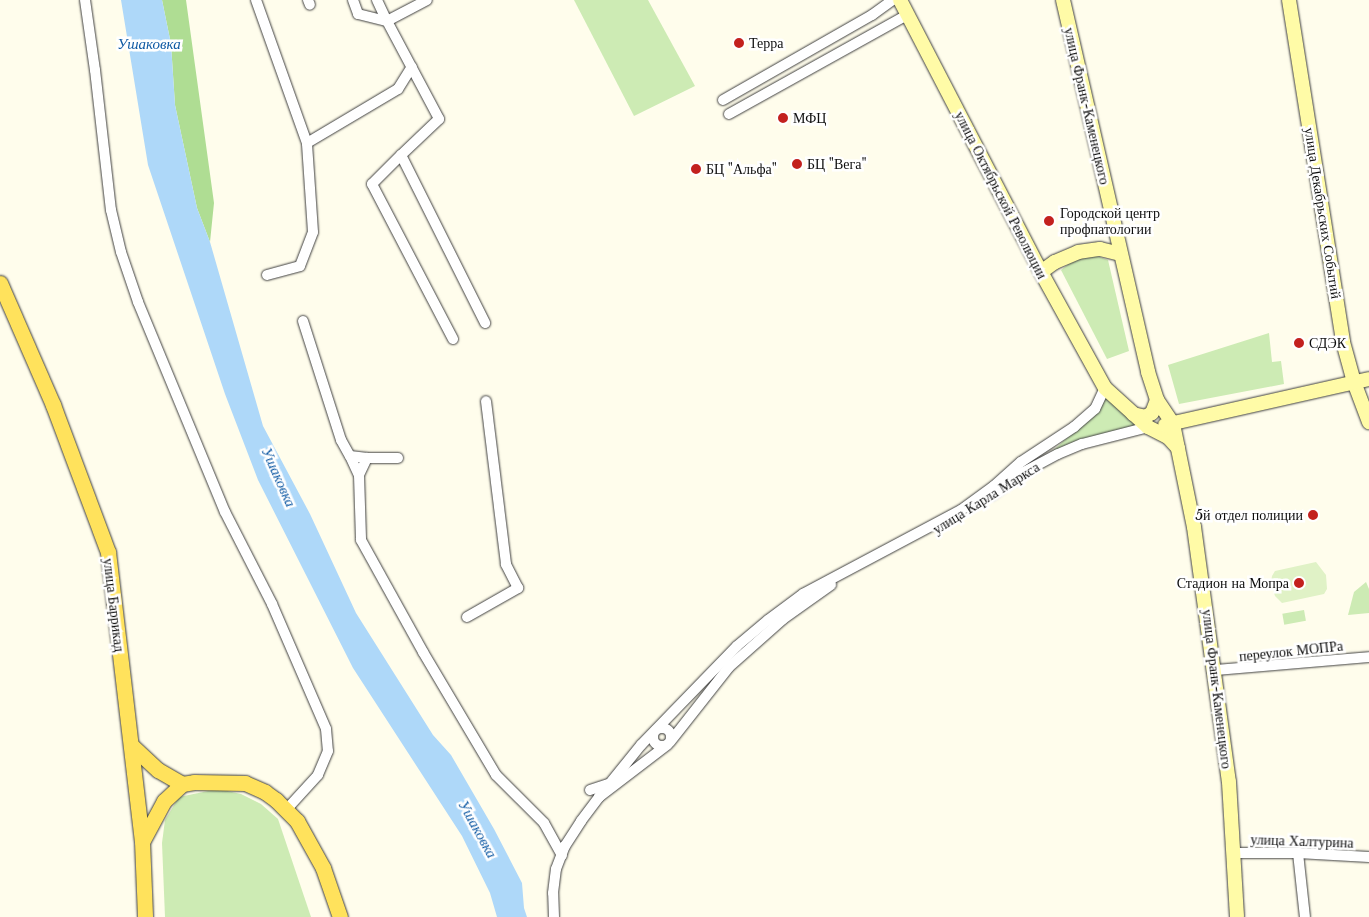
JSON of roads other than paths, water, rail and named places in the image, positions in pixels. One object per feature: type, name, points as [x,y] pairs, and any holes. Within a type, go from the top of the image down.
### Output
[{"type":"main road","name":"улица Октябрьской Революции","points":[[900,0],[1041,272],[1105,388],[1148,427],[1168,437],[1179,449]]},
{"type":"main road","name":"улица Франк-Каменецкого","points":[[1063,0],[1148,372],[1157,400],[1173,424],[1194,527],[1229,782],[1237,917]]},
{"type":"main road","name":"улица Декабрьских Событий","points":[[1289,0],[1343,342],[1354,382],[1369,422]]},
{"type":"main road","points":[[1041,272],[1055,262],[1078,252],[1100,249],[1120,254]]},
{"type":"main road","name":"улица Баррикад","points":[[0,283],[53,405],[108,552],[142,841],[145,917]]},
{"type":"main road","name":"улица Карла Маркса","points":[[1148,427],[1173,424],[1369,379]]},
{"type":"main road","points":[[1133,414],[1145,417],[1152,413],[1157,400]]},
{"type":"main road","points":[[131,745],[158,770],[182,784]]},
{"type":"main road","points":[[142,841],[164,801],[182,784],[194,782],[245,784],[265,792],[297,822],[323,868],[340,917]]},
{"type":"street","points":[[85,0],[111,210],[132,285],[225,512],[272,604],[326,729],[328,751],[318,775],[286,810]]},
{"type":"street","points":[[256,0],[307,144],[313,232],[300,266],[267,275]]},
{"type":"street","points":[[352,0],[358,14],[387,21],[427,0]]},
{"type":"street","points":[[376,0],[439,119],[372,184],[453,339]]},
{"type":"street","points":[[723,100],[872,15],[893,0]]},
{"type":"street","points":[[729,114],[907,15]]},
{"type":"street","points":[[307,144],[398,89],[412,67]]},
{"type":"street","points":[[401,155],[485,323]]},
{"type":"street","points":[[303,321],[341,440],[359,475],[361,540],[496,776],[544,823],[562,855]]},
{"type":"street","points":[[554,917],[553,893],[556,868],[565,846],[609,784],[654,732],[737,646],[803,594],[961,510],[994,486],[1021,462],[1074,427],[1095,409],[1105,388]]},
{"type":"street","points":[[467,616],[518,588],[506,564],[486,404]]},
{"type":"street","name":"улица Карла Маркса","points":[[599,797],[668,743],[729,667],[783,619],[830,586],[954,520],[1024,472],[1058,454],[1092,441],[1148,427]]},
{"type":"street","points":[[350,456],[398,458]]},
{"type":"street","points":[[359,475],[367,458]]},
{"type":"street","name":"переулок МОПРа","points":[[1215,670],[1369,657]]},
{"type":"street","points":[[654,732],[660,728],[666,729],[670,733],[668,743]]},
{"type":"street","points":[[590,790],[609,784]]},
{"type":"street","name":"улица Халтурина","points":[[1234,853],[1298,853],[1369,857]]},
{"type":"street","points":[[1298,853],[1305,917]]},
{"type":"water","name":"Ушаковка","points":[[121,0],[162,0],[171,44],[175,105],[197,208],[210,242],[263,426],[310,514],[356,613],[433,735],[451,755],[494,829],[522,883],[524,908],[527,917],[497,917],[490,893],[462,836],[353,668],[258,480],[225,394],[148,165]]},
{"type":"place","name":"Терра","points":[[739,43]]},
{"type":"place","name":"МФЦ","points":[[783,118]]},
{"type":"place","name":"БЦ \"Вега\"","points":[[797,164]]},
{"type":"place","name":"БЦ \"Альфа\"","points":[[696,169]]},
{"type":"place","name":"Городской центр профпатологии","points":[[1049,221]]},
{"type":"place","name":"СДЭК","points":[[1299,343]]},
{"type":"place","name":"5й отдел полиции","points":[[1313,515]]},
{"type":"place","name":"Стадион на Мопра","points":[[1299,583]]}]
